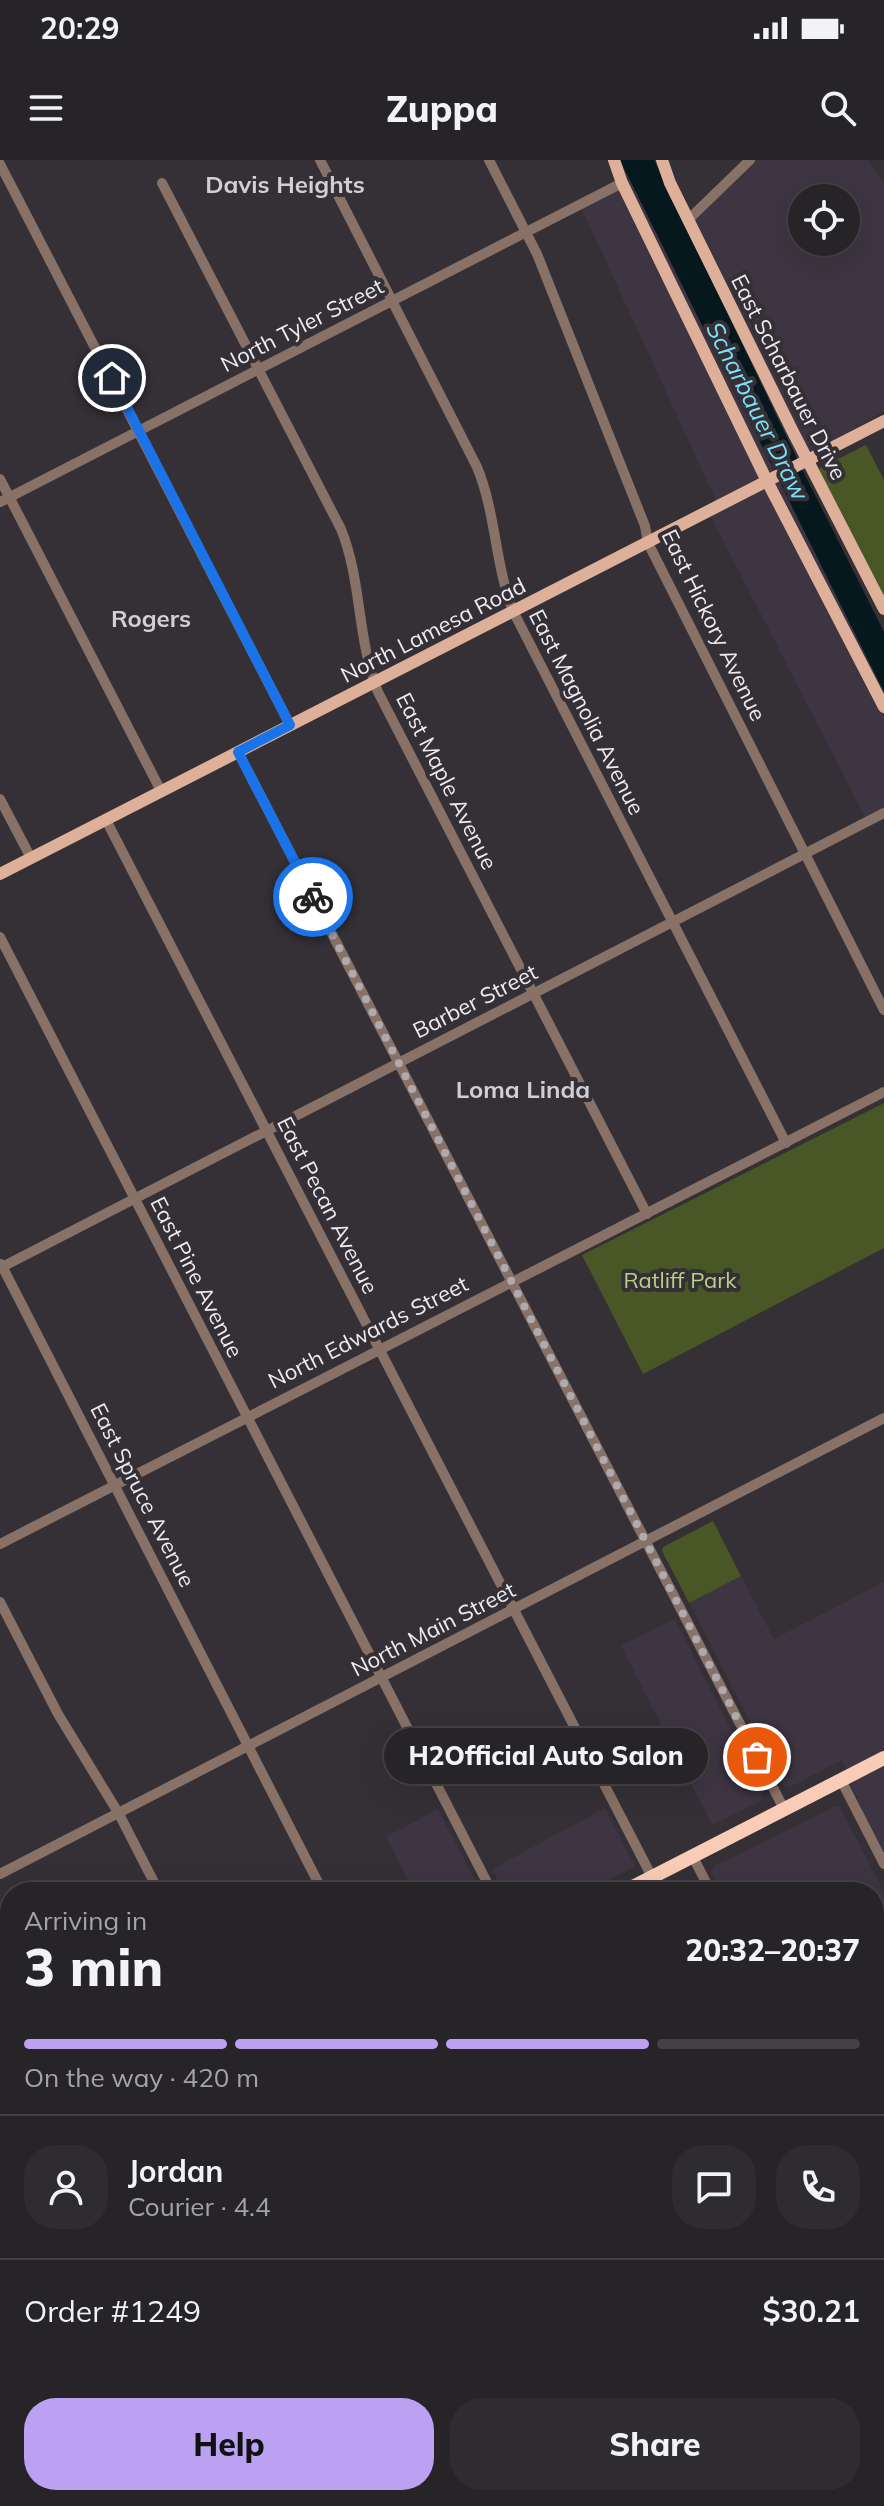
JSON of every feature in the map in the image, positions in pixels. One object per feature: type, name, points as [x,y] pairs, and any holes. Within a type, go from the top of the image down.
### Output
[{"type":"highway","points":[[642,1882],[884,1758]]},
{"type":"main road","points":[[614,160],[622,183],[884,707]]},
{"type":"main road","name":"East Scharbauer Drive","points":[[662,160],[806,461],[884,609]]},
{"type":"main road","name":"North Lamesa Road","points":[[0,874],[884,421]]},
{"type":"street","name":"East Magnolia Avenue","points":[[320,160],[480,474],[505,591],[513,611],[786,1143]]},
{"type":"street","name":"East Hickory Avenue","points":[[489,160],[526,232],[645,526],[648,543],[884,1010]]},
{"type":"street","points":[[689,219],[750,160]]},
{"type":"street","points":[[0,164],[290,725]]},
{"type":"street","name":"East Maple Avenue","points":[[162,183],[345,538],[374,682],[647,1214]]},
{"type":"street","name":"North Tyler Street","points":[[5,500],[622,183]]},
{"type":"street","points":[[0,479],[5,500],[161,791]]},
{"type":"street","points":[[238,752],[784,1809]]},
{"type":"street","points":[[0,799],[31,858]]},
{"type":"street","name":"Barber Street","points":[[1,1266],[884,813]]},
{"type":"street","name":"East Pecan Avenue","points":[[106,820],[652,1877]]},
{"type":"street","name":"East Pine Avenue","points":[[0,937],[487,1882]]},
{"type":"street","name":"North Edwards Street","points":[[0,1544],[884,1092]]},
{"type":"street","name":"East Spruce Avenue","points":[[1,1266],[318,1882]]},
{"type":"street","name":"North Main Street","points":[[0,1874],[884,1418]]},
{"type":"street","points":[[0,1602],[58,1714],[119,1814],[154,1882]]},
{"type":"street","points":[[841,1780],[884,1864]]},
{"type":"street","points":[[693,1857],[706,1882]]},
{"type":"shaded area","points":[[754,160],[868,160],[884,183],[884,411],[790,468],[884,656],[884,812],[867,821],[708,511],[718,505],[580,205],[641,173],[675,240]]},
{"type":"shaded area","points":[[741,1576],[774,1639],[884,1582],[884,1864],[842,1760],[790,1787],[783,1786],[689,1603]]},
{"type":"shaded area","points":[[675,1619],[763,1793],[762,1800],[712,1825],[621,1646]]},
{"type":"shaded area","points":[[836,1806],[840,1807],[879,1882],[716,1882],[711,1873],[714,1866]]},
{"type":"shaded area","points":[[605,1808],[635,1866],[605,1882],[498,1882],[492,1869]]},
{"type":"shaded area","points":[[438,1809],[476,1882],[409,1882],[386,1837]]},
{"type":"green space","points":[[866,445],[884,480],[884,599],[819,472],[820,468]]},
{"type":"green space","name":"Ratliff Park","points":[[884,1103],[884,1248],[643,1374],[582,1255]]},
{"type":"green space","points":[[713,1521],[741,1576],[689,1603],[662,1551],[663,1547]]},
{"type":"water","name":"Scharbauer Draw","points":[[620,160],[654,160],[884,632],[884,692]]},
{"type":"way so far","points":[[313,897],[757,1757]]},
{"type":"place","name":"H2Official Auto Salon","points":[[757,1757]]},
{"type":"district","name":"Davis Heights","points":[[285,184]]},
{"type":"district","name":"Rogers","points":[[151,618]]},
{"type":"district","name":"Loma Linda","points":[[523,1089]]},
{"type":"route","points":[[112,378],[290,725],[238,752],[313,897]]}]
